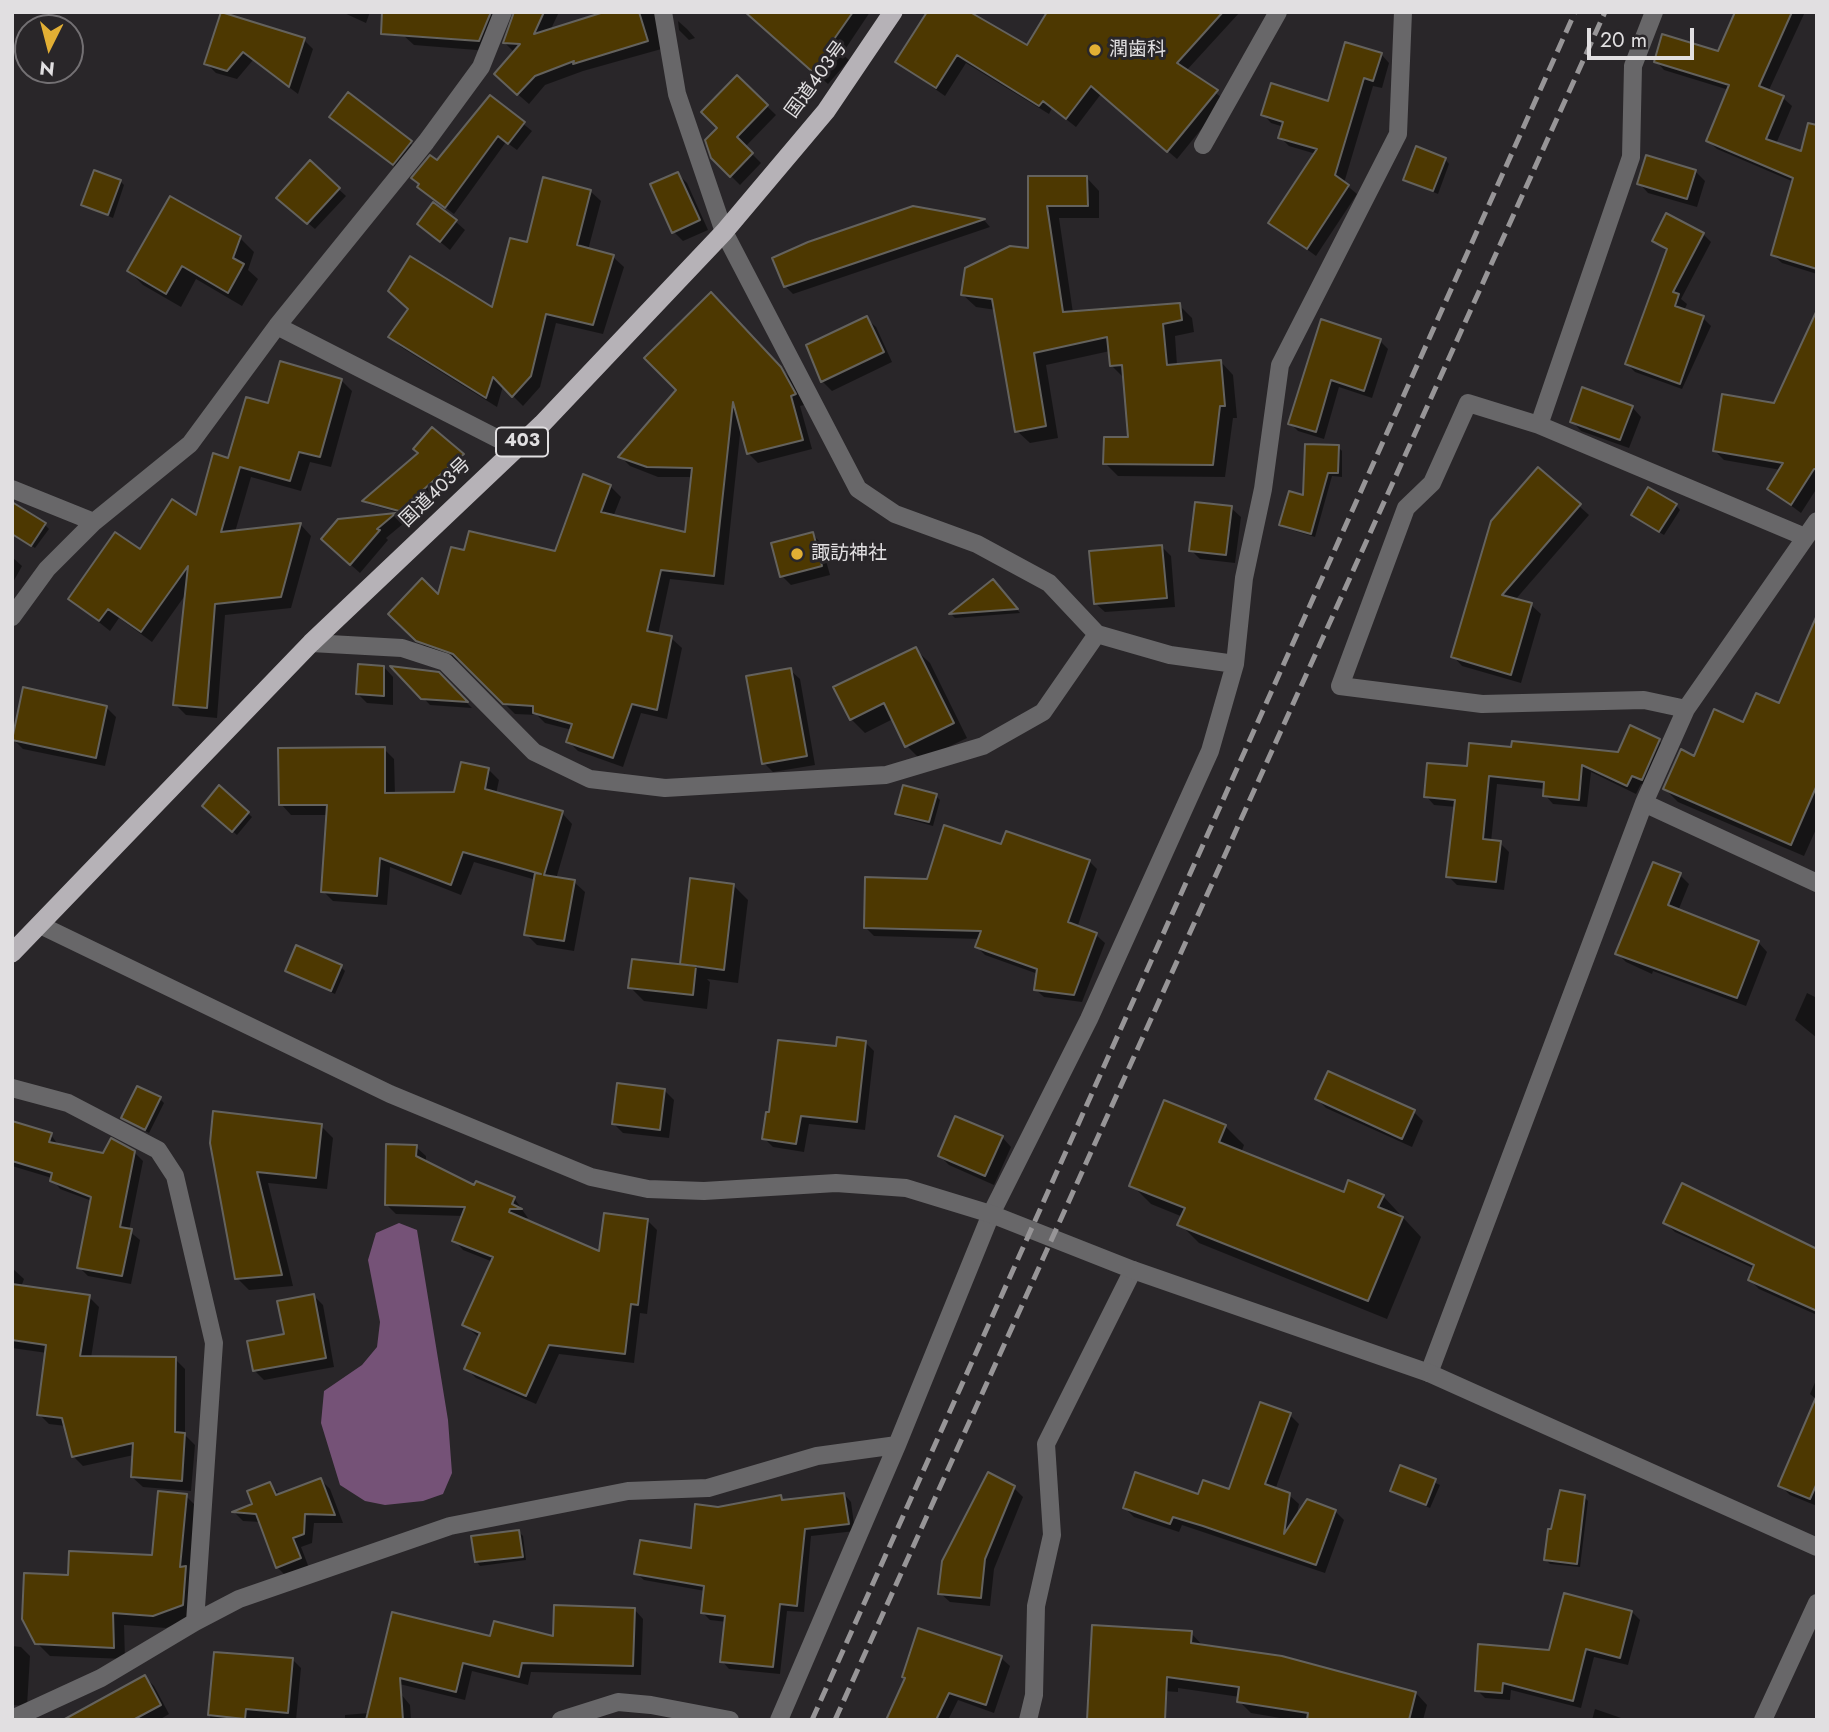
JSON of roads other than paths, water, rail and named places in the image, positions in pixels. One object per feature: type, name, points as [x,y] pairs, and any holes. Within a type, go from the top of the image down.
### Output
[{"type":"highway","name":"国道403号","points":[[12,953],[311,643],[516,448],[724,232],[826,111],[893,12]]},
{"type":"street","points":[[12,617],[47,569],[94,522],[190,444],[277,326],[450,110],[481,67],[503,12]]},
{"type":"street","points":[[663,12],[677,94],[724,232],[858,489],[895,514],[977,544],[1049,583],[1097,635],[1170,655],[1236,664]]},
{"type":"street","points":[[1203,145],[1278,12]]},
{"type":"street","points":[[779,1720],[897,1445],[991,1214],[1089,1019],[1204,763],[1236,664],[1244,578],[1263,489],[1280,365],[1398,134],[1403,12]]},
{"type":"street","points":[[1539,425],[1631,157],[1633,66],[1654,12]]},
{"type":"street","points":[[277,326],[516,448]]},
{"type":"street","points":[[1685,709],[1644,700],[1482,704],[1340,686],[1406,508],[1432,483],[1468,403],[1539,425],[1805,537]]},
{"type":"street","points":[[12,489],[94,522]]},
{"type":"street","points":[[1429,1373],[1644,803],[1685,709],[1817,521]]},
{"type":"street","points":[[311,643],[402,648],[445,662],[534,752],[590,779],[665,788],[886,775],[983,746],[1043,712],[1097,635]]},
{"type":"street","points":[[1644,803],[1817,883]]},
{"type":"street","points":[[40,925],[390,1094],[591,1177],[648,1189],[705,1191],[836,1183],[906,1188],[991,1214],[1133,1269],[1429,1373],[1817,1547]]},
{"type":"street","points":[[12,1088],[68,1103],[158,1150],[175,1176],[214,1343],[195,1622]]},
{"type":"street","points":[[1028,1720],[1034,1695],[1035,1606],[1052,1535],[1046,1444],[1133,1269]]},
{"type":"street","points":[[12,1719],[101,1678],[239,1599],[450,1526],[628,1491],[708,1488],[817,1456],[897,1445]]},
{"type":"street","points":[[1763,1720],[1817,1603]]},
{"type":"street","points":[[561,1720],[618,1702],[650,1705],[730,1720]]},
{"type":"railway","points":[[812,1720],[1575,12]]},
{"type":"railway","points":[[835,1720],[1605,12]]},
{"type":"place","name":"潤歯科","points":[[1095,50]]},
{"type":"place","name":"諏訪神社","points":[[797,554]]}]
